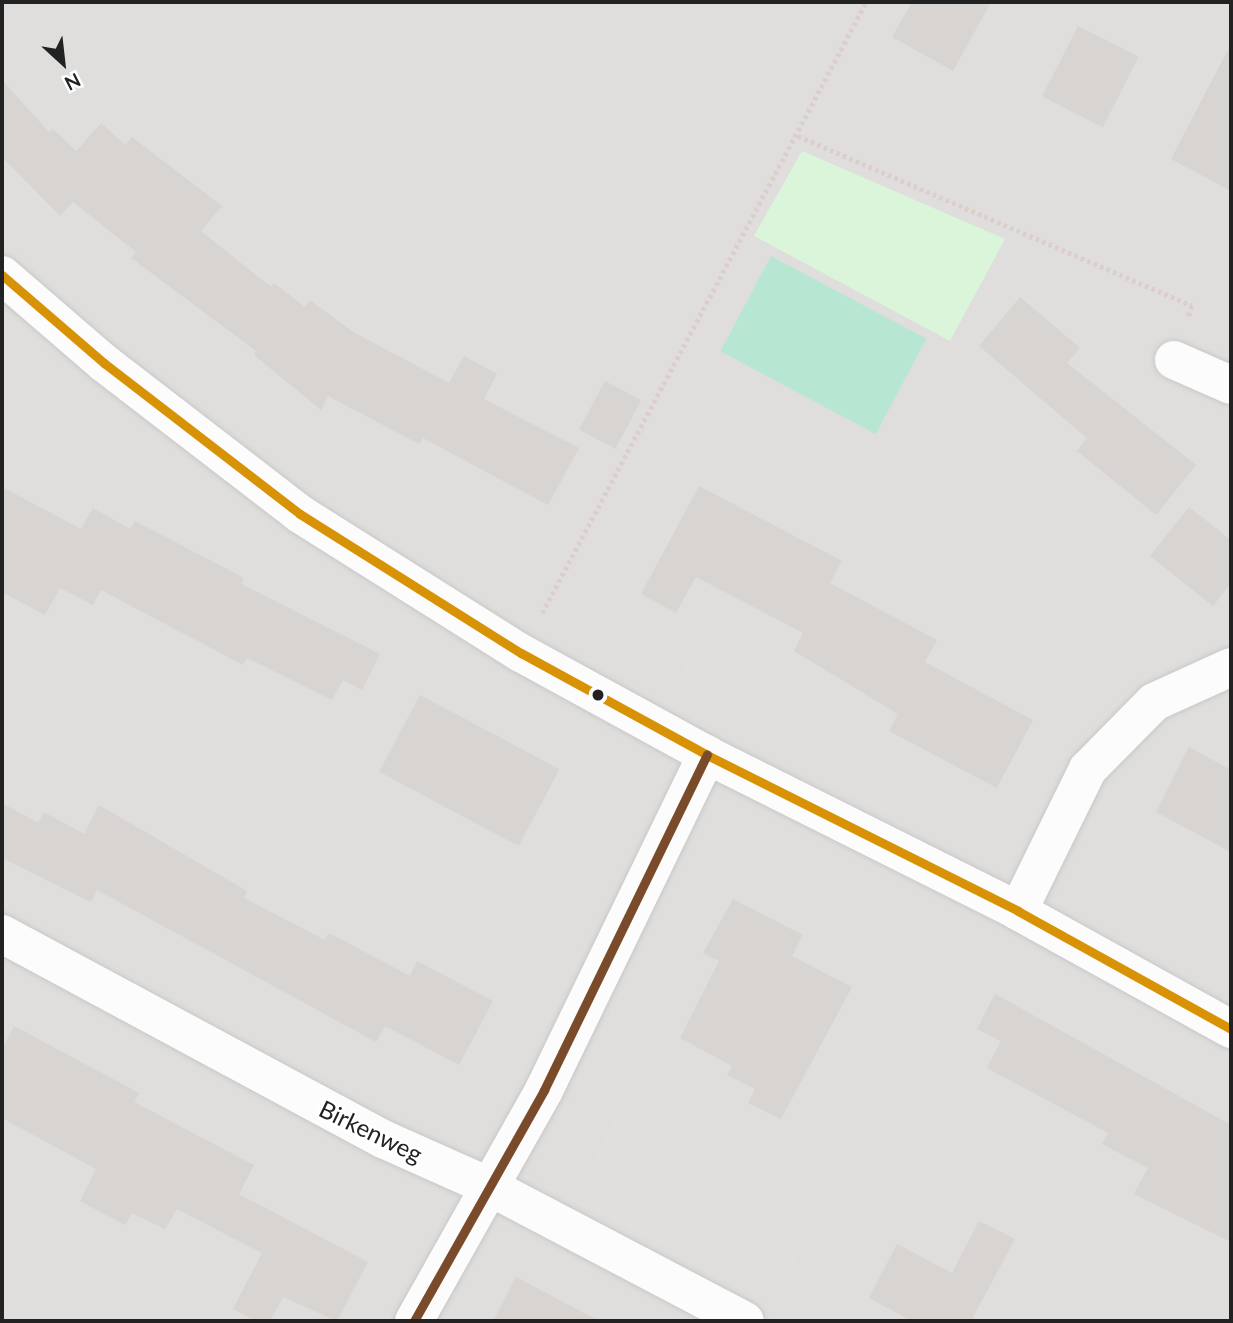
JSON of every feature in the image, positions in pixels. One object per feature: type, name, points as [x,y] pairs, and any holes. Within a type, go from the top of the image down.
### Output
[{"type":"street","points":[[13,285],[104,363],[300,514],[521,653],[707,755],[1018,911],[1231,1028]]},
{"type":"street","points":[[1174,360],[1231,385]]},
{"type":"street","points":[[1018,911],[1088,769],[1154,702],[1231,667]]},
{"type":"street","points":[[414,1321],[544,1090],[707,755]]},
{"type":"street","name":"Birkenweg","points":[[2,933],[383,1139],[488,1186],[745,1321]]},
{"type":"path","points":[[521,653],[798,135],[866,2]]},
{"type":"path","points":[[798,135],[1192,306],[1174,360]]},
{"type":"shaded area","points":[[2,2],[1231,2],[1231,1321],[2,1321]]},
{"type":"shaded area","points":[[686,662],[907,779],[889,813],[668,696]]},
{"type":"shaded area","points":[[665,1088],[811,1162],[836,1192],[775,1295],[571,1201],[631,1090]]},
{"type":"green space","points":[[802,151],[1005,239],[950,341],[754,236]]},
{"type":"green space","points":[[771,256],[926,339],[876,434],[720,351]]},
{"type":"building","points":[[912,2],[991,2],[953,71],[892,37]]},
{"type":"building","points":[[1078,26],[1139,57],[1103,127],[1042,96]]},
{"type":"building","points":[[1231,44],[1231,191],[1171,159]]},
{"type":"building","points":[[2,80],[49,132],[53,129],[76,151],[101,123],[125,145],[132,137],[222,206],[201,231],[271,287],[274,283],[305,307],[310,300],[353,332],[449,383],[464,356],[497,374],[484,399],[579,448],[548,505],[423,438],[419,444],[328,396],[321,410],[254,355],[256,351],[131,258],[136,252],[73,202],[60,216],[2,157]]},
{"type":"building","points":[[1020,297],[1080,348],[1067,363],[1196,465],[1156,515],[1077,451],[1087,438],[979,346]]},
{"type":"building","points":[[605,381],[641,400],[615,449],[579,430]]},
{"type":"building","points":[[699,486],[842,561],[830,583],[937,640],[925,662],[1033,720],[997,788],[889,731],[898,714],[794,651],[803,633],[696,577],[676,613],[641,594]]},
{"type":"building","points":[[2,487],[81,529],[93,508],[130,529],[135,521],[244,578],[241,584],[380,654],[362,690],[343,680],[332,700],[247,658],[243,665],[101,590],[93,605],[60,588],[45,615],[2,592]]},
{"type":"building","points":[[1189,507],[1231,540],[1231,583],[1213,606],[1150,556]]},
{"type":"building","points":[[420,695],[560,769],[519,846],[379,772]]},
{"type":"building","points":[[1189,747],[1231,770],[1231,852],[1156,812]]},
{"type":"building","points":[[2,803],[38,823],[44,812],[84,834],[99,805],[247,891],[244,898],[325,940],[329,933],[410,976],[417,961],[493,1001],[459,1065],[385,1026],[376,1042],[97,890],[91,902],[2,858]]},
{"type":"building","points":[[733,899],[803,935],[792,956],[852,987],[781,1119],[748,1103],[755,1089],[727,1075],[732,1066],[680,1038],[719,961],[703,953]]},
{"type":"building","points":[[995,994],[1231,1125],[1231,1242],[1134,1194],[1148,1168],[1102,1144],[1108,1133],[987,1068],[1001,1041],[977,1029]]},
{"type":"building","points":[[14,1026],[139,1093],[134,1102],[254,1165],[239,1194],[368,1262],[337,1321],[283,1297],[270,1321],[256,1321],[233,1309],[262,1253],[177,1209],[165,1229],[132,1213],[125,1225],[80,1201],[96,1169],[2,1118],[2,1049]]},
{"type":"building","points":[[979,1221],[1015,1239],[971,1321],[912,1321],[869,1298],[897,1244],[952,1273]]},
{"type":"building","points":[[516,1277],[599,1321],[493,1321]]},
{"type":"transit line","points":[[2,275],[104,363],[300,514],[521,653],[707,755],[1018,911],[1231,1029]]},
{"type":"transit line","points":[[414,1321],[544,1090],[707,755]]}]
